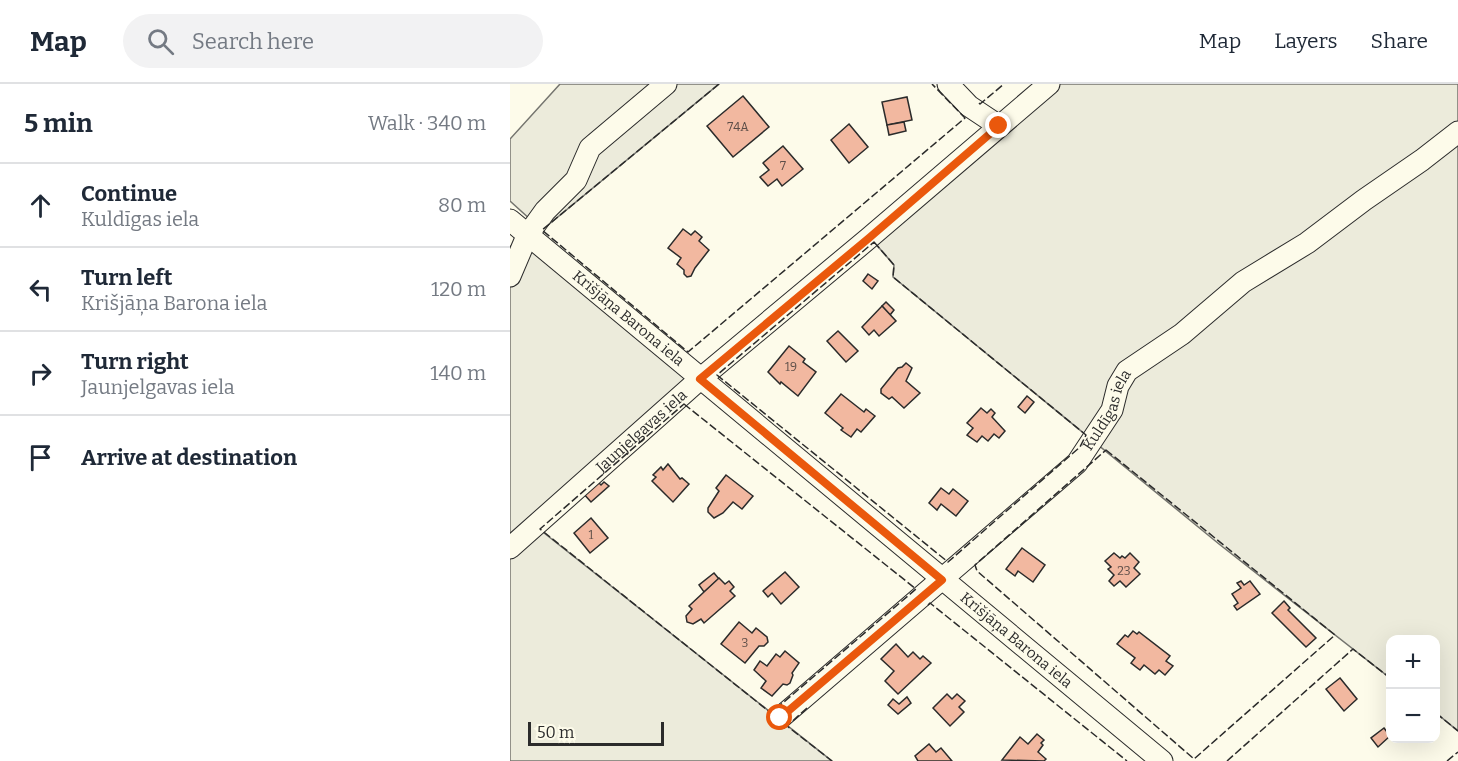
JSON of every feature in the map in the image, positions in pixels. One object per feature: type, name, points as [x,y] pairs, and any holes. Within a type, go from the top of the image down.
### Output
[{"type":"street","points":[[510,276],[527,236],[545,211],[576,180],[590,148],[666,84]]},
{"type":"street","points":[[948,84],[969,106],[999,126]]},
{"type":"street","name":"Jaunjelgavas iela","points":[[510,548],[700,379],[1049,84]]},
{"type":"street","name":"Kuldīgas iela","points":[[780,718],[1077,463],[1112,410],[1118,386],[1127,371],[1182,334],[1243,282],[1307,243],[1458,132]]},
{"type":"street","name":"Krišjāņa Barona iela","points":[[510,220],[1162,761]]},
{"type":"shaded area","points":[[560,84],[719,84],[542,230],[510,201],[510,139]]},
{"type":"shaded area","points":[[1049,84],[1458,84],[1458,731],[1440,716],[1440,635],[1386,635],[1386,675],[1219,544],[893,277],[894,265],[874,242]]},
{"type":"shaded area","points":[[527,236],[686,379],[529,521],[832,761],[510,761],[510,246],[521,250]]},
{"type":"building","points":[[743,96],[769,127],[733,157],[707,126]]},
{"type":"building","points":[[907,97],[912,120],[887,125],[882,102]]},
{"type":"building","points":[[904,122],[906,131],[889,135],[887,125]]},
{"type":"building","points":[[849,124],[868,147],[849,163],[831,140]]},
{"type":"building","points":[[783,146],[803,169],[782,186],[777,179],[768,186],[760,177],[769,170],[763,163]]},
{"type":"building","points":[[683,229],[691,235],[695,231],[702,237],[699,241],[709,250],[691,276],[687,277],[684,270],[677,264],[681,258],[668,248]]},
{"type":"building","points":[[868,274],[878,281],[872,289],[863,281]]},
{"type":"building","points":[[886,302],[894,310],[890,315],[882,306]]},
{"type":"building","points":[[882,306],[896,321],[879,336],[874,330],[869,335],[862,327]]},
{"type":"building","points":[[838,331],[858,351],[846,362],[827,341]]},
{"type":"building","points":[[789,346],[805,359],[803,362],[816,372],[798,396],[781,382],[780,384],[768,372]]},
{"type":"building","points":[[906,363],[912,368],[906,381],[920,393],[904,408],[892,397],[889,399],[881,393],[881,389],[898,368]]},
{"type":"building","points":[[841,394],[864,412],[866,409],[875,416],[861,432],[857,429],[851,437],[825,413]]},
{"type":"building","points":[[1027,396],[1034,402],[1025,413],[1018,407]]},
{"type":"building","points":[[981,408],[987,413],[991,409],[995,413],[992,417],[1005,431],[999,438],[994,434],[988,441],[982,436],[977,442],[967,435],[973,428],[967,423]]},
{"type":"building","points":[[668,464],[680,479],[682,478],[689,484],[673,502],[652,481],[656,477],[653,475],[661,467],[663,470]]},
{"type":"building","points":[[726,475],[753,496],[742,509],[733,502],[723,513],[714,518],[708,512],[708,508],[719,491],[716,488]]},
{"type":"building","points":[[597,481],[601,485],[604,482],[609,486],[591,502],[583,493]]},
{"type":"building","points":[[941,488],[949,494],[953,489],[968,501],[956,516],[941,504],[937,510],[929,503]]},
{"type":"building","points":[[591,518],[608,538],[590,553],[574,533]]},
{"type":"building","points":[[1022,548],[1045,565],[1033,582],[1018,571],[1015,576],[1006,569]]},
{"type":"building","points":[[1114,553],[1120,558],[1122,556],[1125,558],[1130,553],[1139,562],[1134,568],[1140,574],[1126,587],[1120,581],[1114,586],[1109,581],[1114,575],[1108,569],[1111,567],[1105,561]]},
{"type":"building","points":[[785,572],[799,587],[781,604],[772,593],[768,597],[763,591]]},
{"type":"building","points":[[714,573],[719,579],[704,592],[699,585]]},
{"type":"building","points":[[719,578],[725,584],[729,581],[734,587],[730,591],[735,596],[704,623],[701,619],[693,624],[687,622],[686,616],[692,609],[689,606]]},
{"type":"building","points":[[1241,581],[1244,585],[1250,581],[1260,594],[1237,610],[1234,606],[1238,603],[1232,594],[1241,588],[1237,583]]},
{"type":"building","points":[[1284,601],[1290,608],[1288,610],[1316,638],[1306,647],[1272,613]]},
{"type":"building","points":[[739,622],[752,633],[756,628],[767,637],[768,642],[764,646],[759,646],[745,663],[721,644]]},
{"type":"building","points":[[1133,631],[1137,634],[1139,632],[1170,656],[1166,661],[1173,666],[1165,675],[1159,670],[1155,674],[1144,665],[1140,670],[1131,663],[1135,658],[1117,644],[1125,635],[1128,637]]},
{"type":"building","points":[[896,644],[908,657],[913,652],[920,659],[923,656],[931,663],[898,694],[885,681],[894,671],[881,659]]},
{"type":"building","points":[[785,651],[799,663],[792,673],[790,683],[783,684],[772,696],[761,688],[766,681],[754,670],[760,661],[767,666],[776,654],[780,657]]},
{"type":"building","points":[[1340,678],[1357,699],[1344,711],[1326,689]]},
{"type":"building","points":[[947,694],[952,699],[957,694],[965,701],[959,707],[964,712],[950,726],[933,708]]},
{"type":"building","points":[[907,697],[911,703],[898,714],[888,705],[893,699],[899,704]]},
{"type":"building","points":[[1384,728],[1386,731],[1386,740],[1378,747],[1371,738]]},
{"type":"building","points":[[1037,734],[1044,740],[1038,752],[1046,759],[1044,761],[1002,760],[1020,737],[1028,744]]},
{"type":"building","points":[[929,744],[936,752],[941,748],[952,761],[918,761],[915,756]]},
{"type":"fence","points":[[719,84],[542,230],[688,352],[965,118],[932,84]]},
{"type":"fence","points":[[979,103],[1004,84]]},
{"type":"fence","points":[[874,242],[894,265],[893,277],[1086,435],[1080,447],[948,562],[717,375],[874,242]]},
{"type":"fence","points":[[684,404],[916,589],[771,713],[540,529],[684,404]]},
{"type":"fence","points":[[1106,450],[1335,635],[1194,759],[977,571],[975,565],[1106,450]]},
{"type":"fence","points":[[928,605],[930,603],[1127,761]]},
{"type":"fence","points":[[1227,761],[1353,649],[1386,675]]},
{"type":"fence","points":[[807,708],[787,726],[832,761]]},
{"type":"fence","points":[[1440,716],[1458,731]]},
{"type":"fence","points":[[1447,761],[1458,752]]},
{"type":"route","points":[[780,718],[942,580],[700,379],[999,126]]}]
